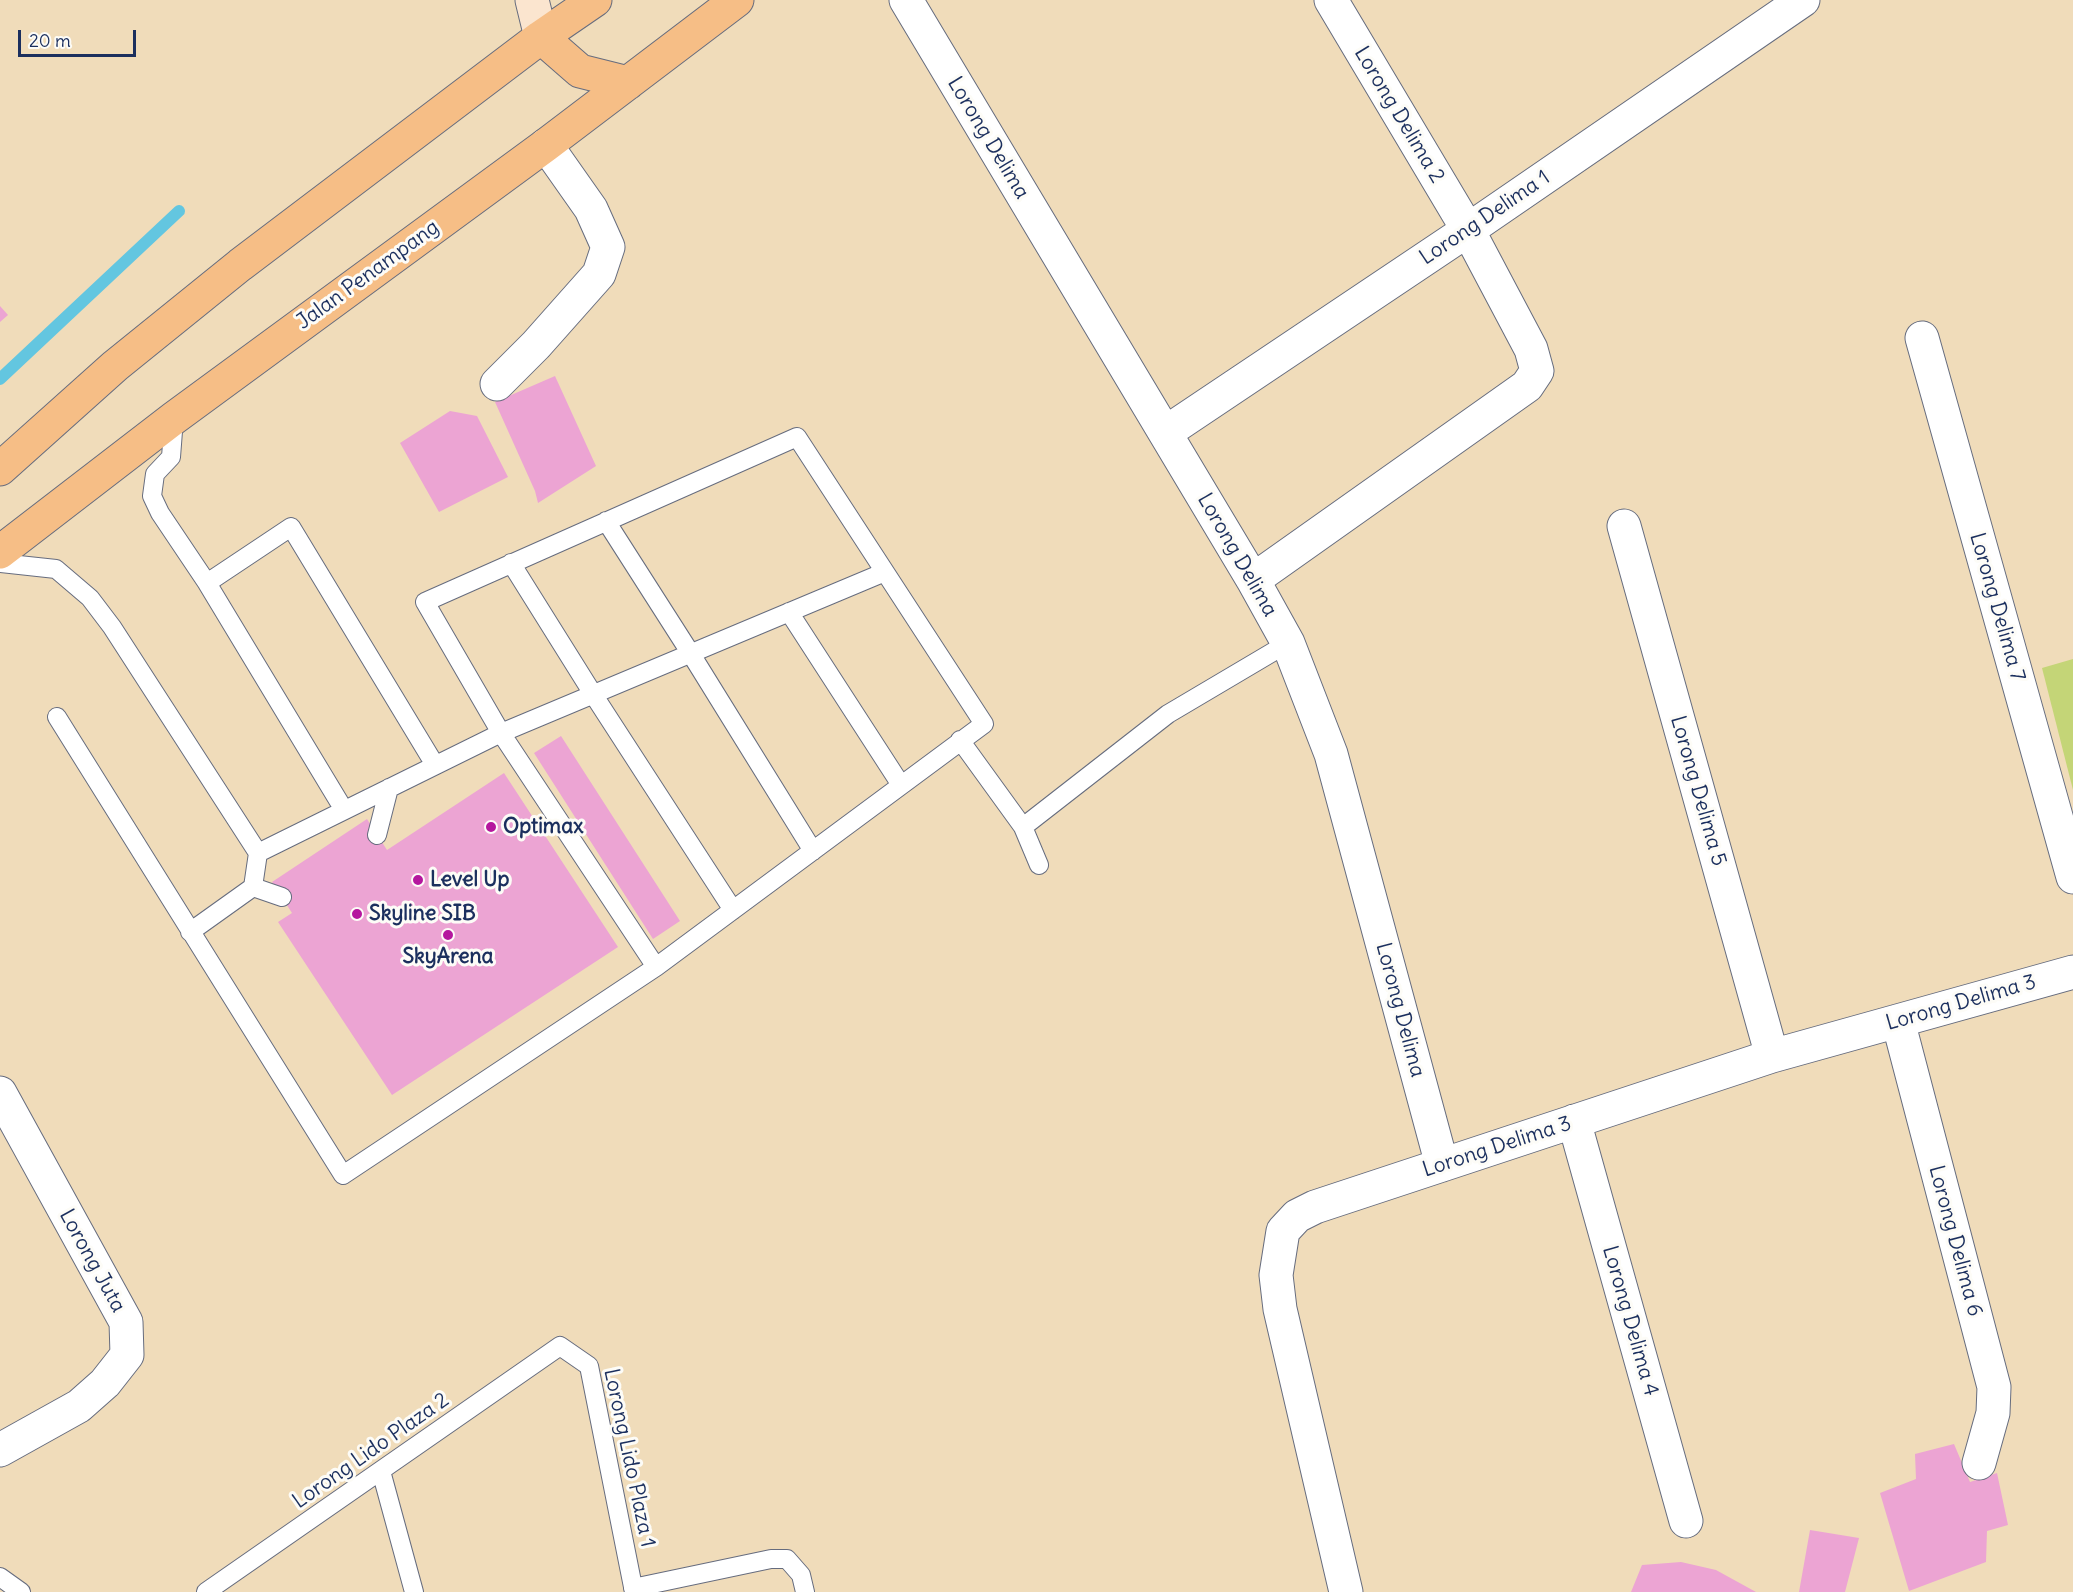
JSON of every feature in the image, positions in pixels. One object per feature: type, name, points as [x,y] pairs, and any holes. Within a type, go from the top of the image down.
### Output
[{"type":"main road","points":[[532,0],[541,37],[580,71],[628,83]]},
{"type":"main road","points":[[0,469],[115,366],[240,265],[541,37],[595,0]]},
{"type":"main road","name":"Jalan Penampang","points":[[0,552],[174,418],[546,145],[737,0]]},
{"type":"street","name":"Lorong Delima","points":[[906,0],[1253,580],[1288,643],[1331,754],[1442,1165]]},
{"type":"street","name":"Lorong Delima 2","points":[[1253,580],[1527,386],[1537,372],[1531,349],[1468,230],[1331,0]]},
{"type":"street","name":"Lorong Delima 1","points":[[1165,433],[1468,230],[1803,0]]},
{"type":"street","points":[[497,384],[536,345],[599,274],[609,247],[591,209],[546,145]]},
{"type":"street","name":"Lorong Delima 7","points":[[1922,338],[2073,877]]},
{"type":"street","name":"Lorong Delima 5","points":[[1624,526],[1772,1056]]},
{"type":"street","name":"Lorong Delima 3","points":[[1346,1592],[1280,1309],[1276,1275],[1283,1231],[1297,1216],[1315,1207],[1772,1056],[2073,972]]},
{"type":"street","name":"Lorong Delima 6","points":[[1898,1021],[1994,1387],[1993,1413],[1979,1462]]},
{"type":"street","name":"Lorong Juta","points":[[0,1093],[126,1322],[127,1355],[105,1383],[79,1406],[0,1450]]},
{"type":"street","name":"Lorong Delima 4","points":[[1574,1121],[1686,1521]]},
{"type":"lane","points":[[174,418],[171,457],[155,474],[152,496],[160,513],[207,583],[344,810]]},
{"type":"lane","points":[[57,717],[343,1175],[656,967],[984,724],[797,436],[425,602],[501,733],[656,967]]},
{"type":"lane","points":[[606,522],[813,851]]},
{"type":"lane","points":[[207,583],[291,527],[435,765]]},
{"type":"lane","points":[[0,562],[56,569],[90,598],[112,627],[258,853],[253,887],[190,932]]},
{"type":"lane","points":[[511,563],[593,694],[734,910]]},
{"type":"lane","points":[[258,853],[501,733],[885,572]]},
{"type":"lane","points":[[789,612],[902,785]]},
{"type":"lane","points":[[1023,827],[1168,714],[1288,643]]},
{"type":"lane","points":[[960,740],[1023,827],[1039,865]]},
{"type":"lane","points":[[377,835],[389,788]]},
{"type":"lane","points":[[253,887],[282,897]]},
{"type":"lane","name":"Lorong Lido Plaza 2","points":[[206,1592],[560,1346]]},
{"type":"lane","name":"Lorong Lido Plaza 1","points":[[560,1346],[589,1366],[634,1590]]},
{"type":"lane","points":[[381,1471],[414,1592]]},
{"type":"lane","points":[[634,1590],[771,1559],[787,1559],[801,1575],[805,1592]]},
{"type":"lane","points":[[0,1577],[21,1592]]},
{"type":"green space","points":[[2073,659],[2073,790],[2042,668]]},
{"type":"building","points":[[0,306],[8,315],[0,322]]},
{"type":"building","points":[[555,376],[596,466],[538,503],[535,491],[495,402]]},
{"type":"building","points":[[450,411],[477,416],[508,477],[439,512],[400,443]]},
{"type":"building","points":[[561,736],[680,921],[653,939],[534,753]]},
{"type":"building","name":"SkyArena","points":[[504,773],[618,947],[392,1095],[278,922],[292,913],[272,882],[367,819],[387,850]]},
{"type":"building","points":[[1954,1444],[1970,1482],[1997,1473],[2008,1525],[1987,1531],[1986,1562],[1909,1591],[1880,1493],[1916,1479],[1915,1454]]},
{"type":"building","points":[[1810,1530],[1859,1538],[1845,1592],[1799,1592]]},
{"type":"building","points":[[1681,1562],[1716,1570],[1756,1592],[1631,1592],[1642,1565]]},
{"type":"waterway","points":[[0,379],[179,211]]},
{"type":"place","name":"Optimax","points":[[491,827]]},
{"type":"place","name":"Level Up","points":[[418,880]]},
{"type":"place","name":"Skyline SIB","points":[[357,914]]},
{"type":"place","name":"SkyArena","points":[[448,935]]}]
